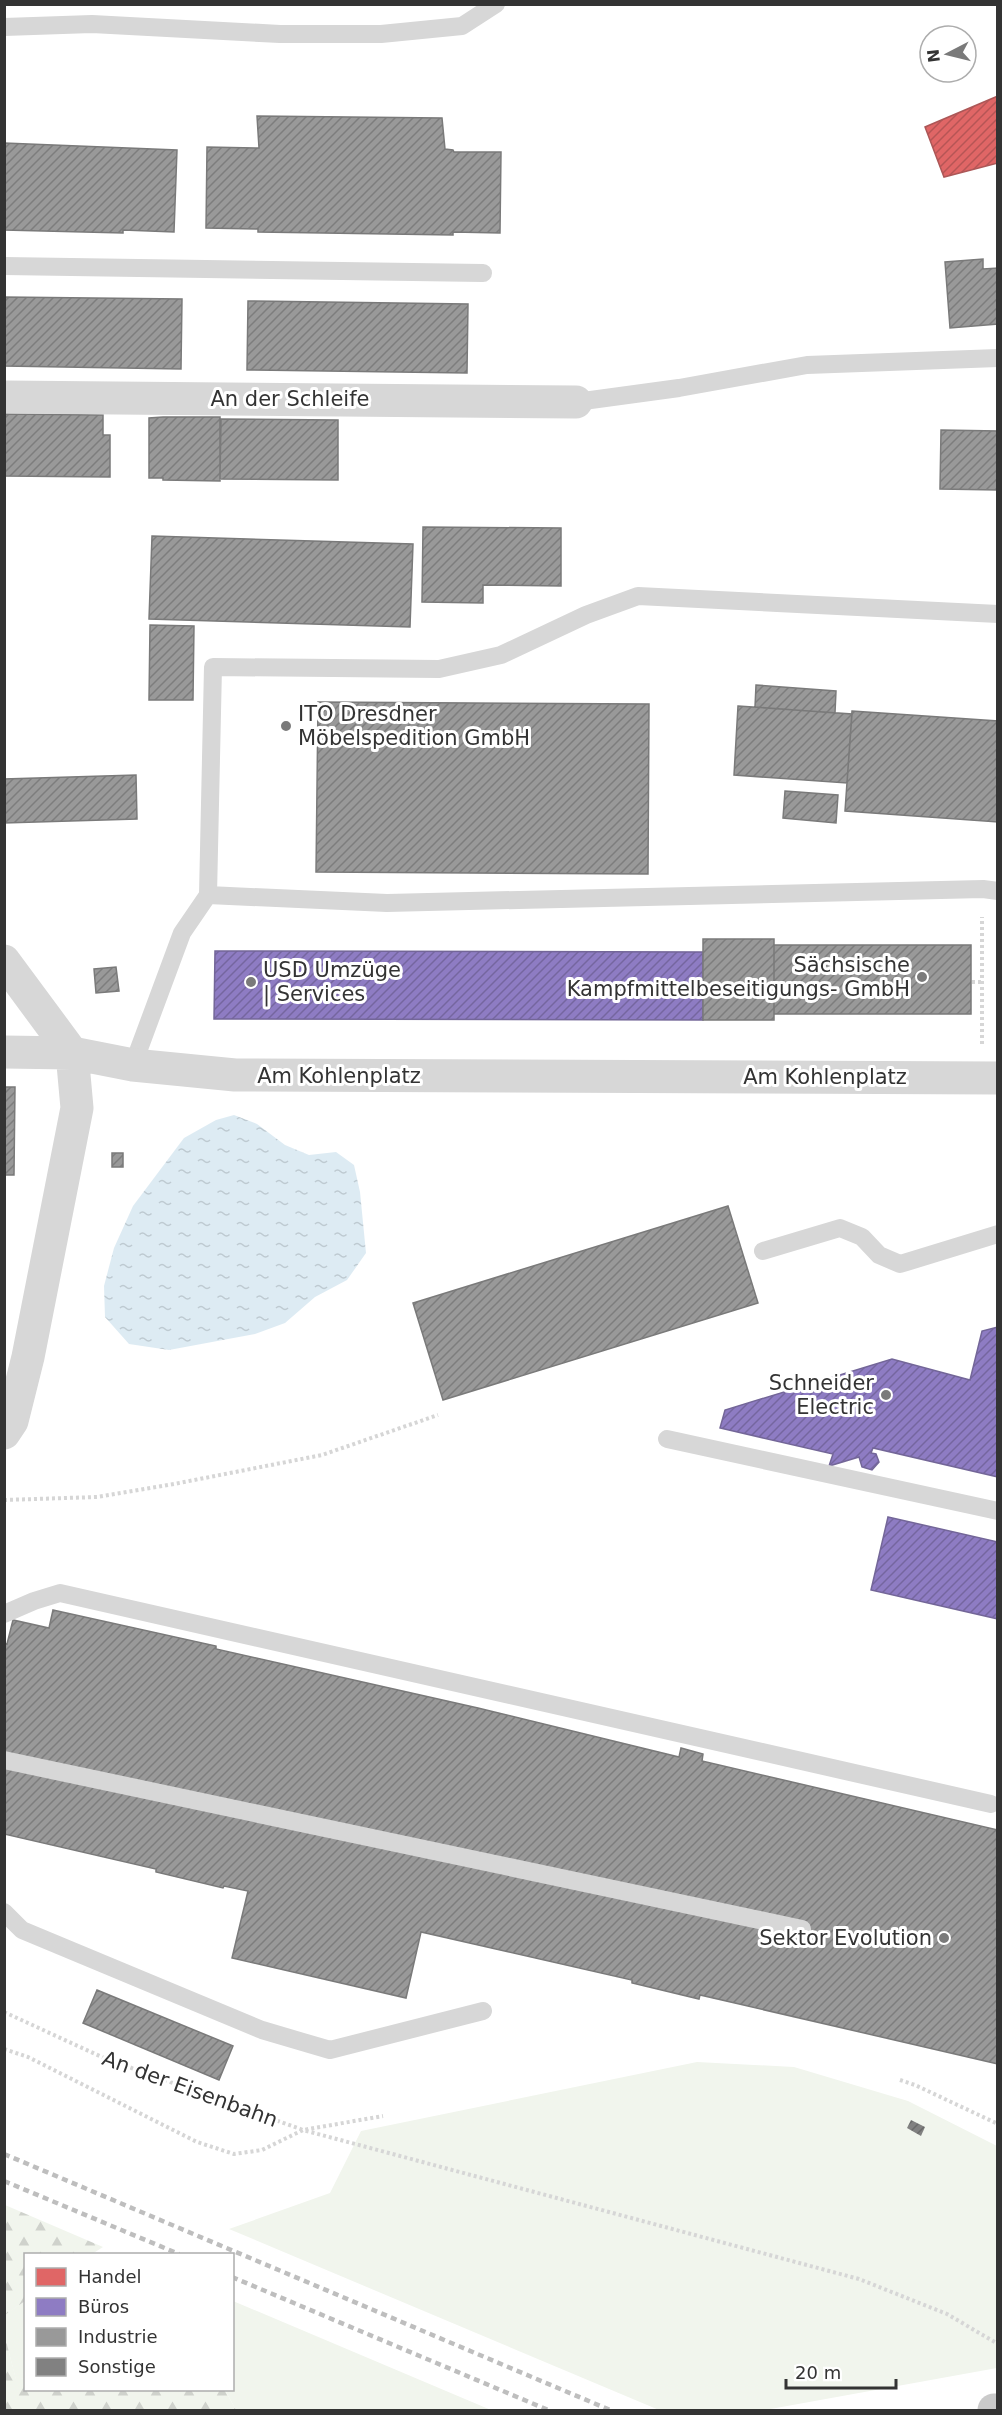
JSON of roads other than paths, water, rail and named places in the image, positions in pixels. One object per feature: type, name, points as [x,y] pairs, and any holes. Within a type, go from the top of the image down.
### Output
[{"type":"street","name":"An der Schleife","points":[[4,397],[576,402]]},
{"type":"street","points":[[4,961],[72,1053],[77,1108],[16,1355],[12,1421],[4,1433]]},
{"type":"street","points":[[4,1052],[72,1053]]},
{"type":"street","name":"Am Kohlenplatz","points":[[72,1053],[134,1065],[235,1075],[998,1078]]},
{"type":"lane","points":[[4,27],[92,24],[280,34],[381,34],[462,26],[496,4]]},
{"type":"lane","points":[[4,266],[483,273]]},
{"type":"lane","points":[[576,402],[679,388],[807,365],[998,358]]},
{"type":"lane","points":[[134,1065],[182,933],[208,895],[213,667],[439,669],[501,655],[586,615],[638,596],[998,614]]},
{"type":"lane","points":[[208,895],[387,903],[990,890]]},
{"type":"lane","points":[[763,1251],[840,1228],[862,1237],[879,1255],[900,1264],[998,1234]]},
{"type":"lane","points":[[667,1439],[998,1511]]},
{"type":"lane","points":[[4,1614],[60,1593],[991,1804]]},
{"type":"lane","points":[[4,1760],[802,1929]]},
{"type":"lane","points":[[4,1912],[22,1930],[262,2030],[330,2050],[483,2011]]},
{"type":"water","points":[[234,1115],[257,1124],[285,1145],[309,1155],[336,1152],[354,1165],[360,1192],[366,1253],[347,1280],[315,1297],[285,1323],[255,1334],[169,1350],[129,1344],[105,1317],[104,1286],[114,1248],[133,1206],[184,1138],[216,1120]]},
{"type":"railway","points":[[4,2154],[610,2410]]},
{"type":"railway","points":[[4,2181],[177,2253]]},
{"type":"railway","points":[[234,2278],[548,2410]]},
{"type":"place","name":"ITO Dresdner Möbelspedition GmbH","points":[[286,726]]},
{"type":"place","name":"Sächsische Kampfmittelbeseitigungs- GmbH","points":[[922,977]]},
{"type":"place","name":"USD Umzüge | Services","points":[[251,982]]},
{"type":"place","name":"Schneider Electric","points":[[886,1395]]},
{"type":"place","name":"Sektor Evolution","points":[[944,1938]]}]
